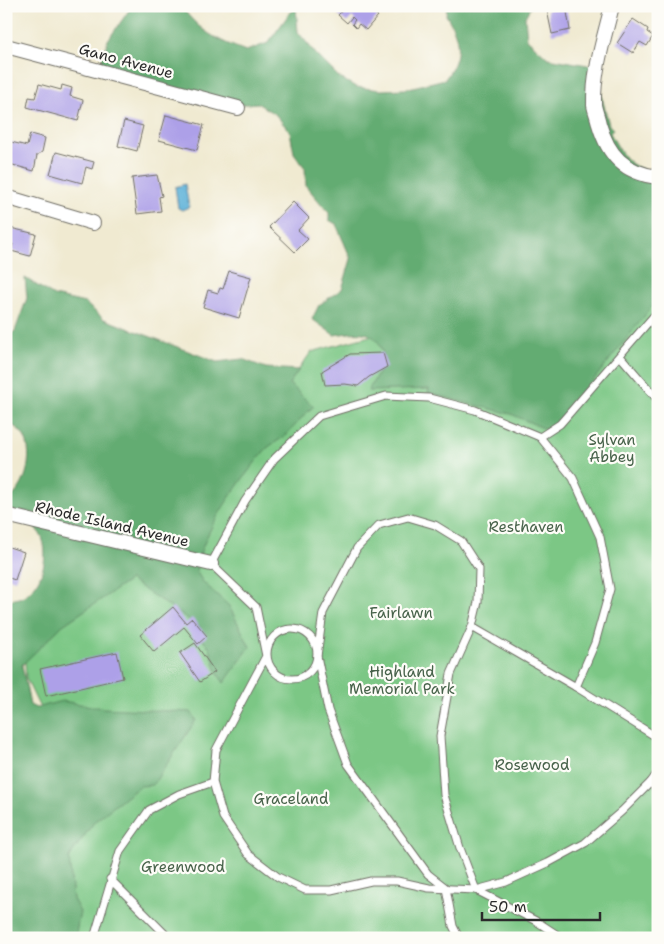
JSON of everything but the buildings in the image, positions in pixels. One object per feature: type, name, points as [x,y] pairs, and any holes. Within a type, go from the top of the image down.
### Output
[{"type":"street","points":[[612,6],[600,53],[594,106],[605,143],[618,160],[644,175],[658,177]]},
{"type":"street","name":"Gano Avenue","points":[[6,46],[238,108]]},
{"type":"street","points":[[6,197],[93,223]]},
{"type":"street","name":"Rhode Island Avenue","points":[[6,515],[210,564]]},
{"type":"lane","points":[[540,436],[560,424],[658,311]]},
{"type":"lane","points":[[620,356],[658,400]]},
{"type":"lane","points":[[562,938],[536,921],[476,890],[460,848],[444,795],[440,736],[451,674],[472,627],[478,602],[479,569],[461,541],[435,525],[408,516],[379,525],[357,548],[323,613],[315,664],[304,676],[288,678],[273,671],[266,656],[256,607],[210,564],[245,501],[274,459],[319,416],[386,396],[429,398],[475,410],[540,436],[573,478],[600,537],[610,590],[595,643],[576,687]]},
{"type":"lane","points":[[472,627],[576,687],[658,738]]},
{"type":"lane","points":[[459,938],[453,926],[446,888],[428,874],[348,764],[328,710],[313,640],[307,634],[291,628],[283,630],[270,640],[266,656],[216,750],[213,782],[223,817],[248,854],[278,877],[305,890],[331,890],[371,881],[398,881],[429,888],[446,888],[476,890],[506,882],[532,871],[585,842],[651,782],[658,772]]},
{"type":"lane","points":[[94,938],[110,879],[120,851],[149,810],[179,794],[213,782]]},
{"type":"lane","points":[[651,782],[658,792]]},
{"type":"lane","points":[[110,879],[169,938]]},
{"type":"green space","points":[[132,6],[181,6],[202,29],[226,43],[246,51],[268,43],[289,14],[296,8],[298,32],[316,54],[340,78],[356,87],[381,90],[405,89],[445,79],[451,71],[458,48],[455,32],[446,15],[447,6],[531,6],[525,17],[527,39],[548,58],[599,67],[598,82],[609,125],[613,129],[610,133],[628,161],[639,168],[658,174],[658,299],[552,432],[511,414],[428,393],[429,389],[368,391],[385,361],[378,342],[368,334],[334,335],[312,319],[319,305],[342,289],[351,259],[336,224],[329,220],[329,213],[306,186],[305,168],[294,153],[290,132],[276,115],[257,103],[238,105],[99,68],[108,40]]},
{"type":"green space","name":"Highland Memorial Park","points":[[658,268],[658,938],[53,938],[70,857],[122,751],[64,724],[39,706],[26,679],[24,647],[228,470],[311,352],[377,334]]},
{"type":"green space","points":[[25,278],[54,296],[85,303],[104,319],[217,362],[242,359],[266,368],[299,370],[289,384],[314,406],[286,435],[266,449],[245,476],[223,507],[206,539],[200,555],[196,571],[203,582],[229,606],[250,647],[224,683],[217,673],[210,648],[204,642],[200,627],[130,580],[63,625],[22,665],[30,705],[36,708],[62,701],[103,708],[191,712],[196,720],[153,785],[140,786],[95,821],[69,857],[73,899],[80,912],[75,938],[6,938],[6,599],[18,598],[28,593],[36,584],[41,573],[45,549],[42,538],[37,530],[6,511],[6,500],[19,488],[24,479],[29,458],[25,438],[19,430],[6,422],[6,332],[11,334],[15,331],[27,298]]},
{"type":"water","points":[[185,184],[189,207],[182,210],[178,208],[175,187]]},
{"type":"park label","name":"Sylvan Abbey","points":[[612,448]]},
{"type":"park label","name":"Resthaven","points":[[526,527]]},
{"type":"park label","name":"Fairlawn","points":[[401,613]]},
{"type":"park label","name":"Rosewood","points":[[532,765]]},
{"type":"park label","name":"Graceland","points":[[291,799]]},
{"type":"park label","name":"Greenwood","points":[[183,867]]}]
